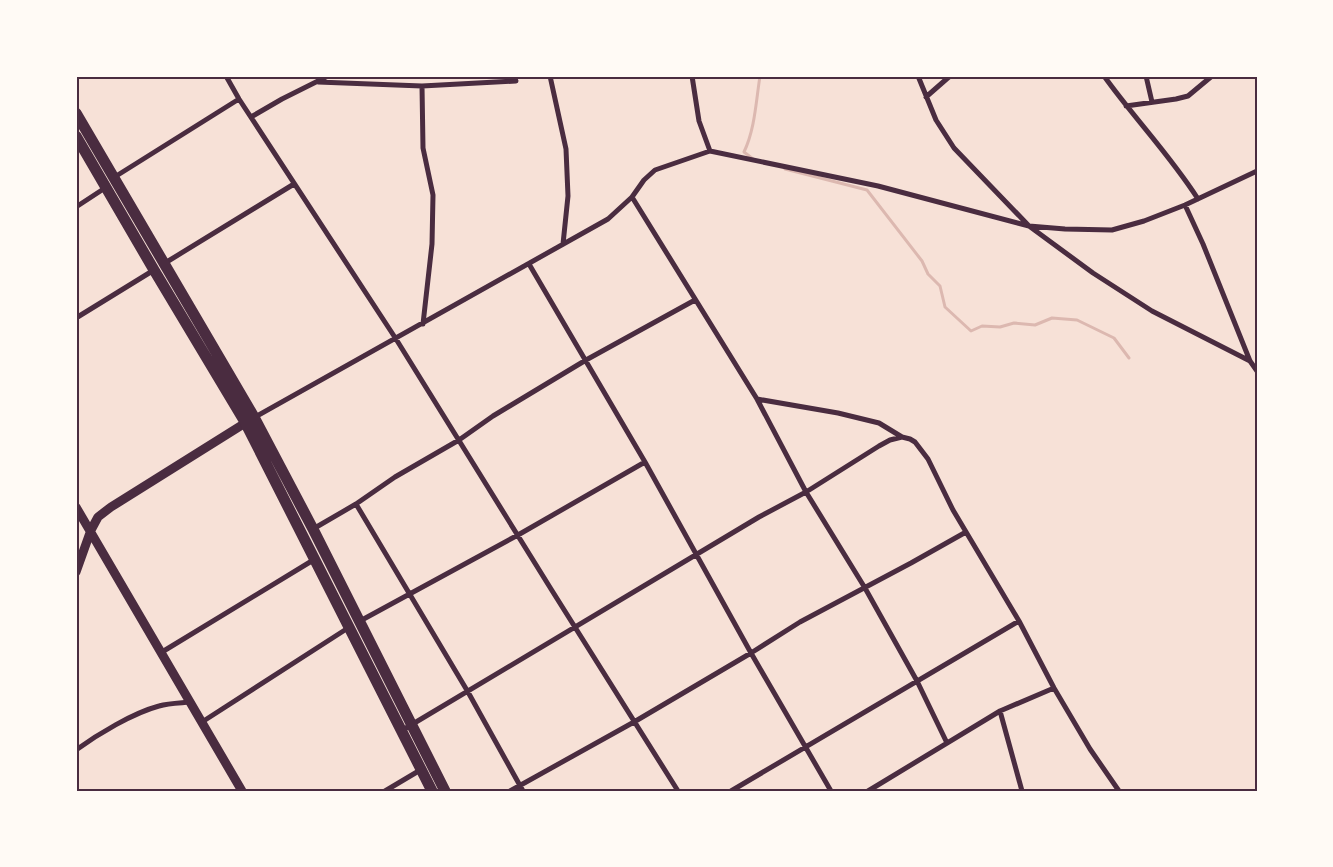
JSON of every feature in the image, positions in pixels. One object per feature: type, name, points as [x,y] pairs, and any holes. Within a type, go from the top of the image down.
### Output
[{"type":"main road","points":[[76,113],[154,270],[250,420],[315,559],[432,791]]},
{"type":"main road","points":[[76,136],[165,263],[250,420],[313,528],[445,791]]},
{"type":"street","points":[[226,76],[239,99],[396,339],[678,791]]},
{"type":"street","points":[[251,117],[328,76]]},
{"type":"street","points":[[550,76],[566,149],[568,196],[563,244]]},
{"type":"street","points":[[692,76],[699,121],[710,151]]},
{"type":"street","points":[[918,76],[936,120],[954,148],[1029,226],[1093,273],[1152,311],[1250,361]]},
{"type":"street","points":[[926,97],[950,76]]},
{"type":"street","points":[[1104,76],[1126,106],[1156,141],[1198,199]]},
{"type":"street","points":[[1146,76],[1152,102]]},
{"type":"street","points":[[1126,106],[1188,96],[1212,76]]},
{"type":"street","points":[[318,82],[422,86],[516,81]]},
{"type":"street","points":[[422,86],[424,148],[433,195],[432,244],[423,324]]},
{"type":"street","points":[[76,207],[239,99]]},
{"type":"street","points":[[76,572],[91,530],[98,517],[111,508],[250,420],[608,219],[632,197],[644,180],[655,170],[710,151],[878,186],[1029,226],[1065,229],[1112,230],[1144,221],[1185,205],[1257,171]]},
{"type":"street","points":[[165,263],[294,184]]},
{"type":"street","points":[[632,197],[757,399],[806,492],[865,588],[917,682],[947,743]]},
{"type":"street","points":[[1185,205],[1203,244],[1250,361],[1257,371]]},
{"type":"street","points":[[528,264],[645,462],[751,653],[831,791]]},
{"type":"street","points":[[76,318],[154,270]]},
{"type":"street","points":[[313,528],[356,504],[402,472],[459,440],[493,416],[586,360],[695,300]]},
{"type":"street","points":[[757,399],[879,423],[902,437],[916,442],[928,459],[966,532],[1019,621],[1054,688],[1090,749],[1119,791]]},
{"type":"street","points":[[401,731],[759,517],[806,492],[890,440],[902,437]]},
{"type":"street","points":[[359,621],[518,535],[645,462]]},
{"type":"street","points":[[356,504],[468,692],[523,791]]},
{"type":"street","points":[[76,507],[242,791]]},
{"type":"street","points":[[510,791],[634,722],[800,622],[966,532]]},
{"type":"street","points":[[162,652],[315,559]]},
{"type":"street","points":[[731,791],[1019,621]]},
{"type":"street","points":[[202,722],[349,628]]},
{"type":"street","points":[[868,791],[1000,711],[1054,688]]},
{"type":"street","points":[[76,750],[94,737],[158,706],[190,702]]},
{"type":"street","points":[[1000,711],[1022,791]]},
{"type":"street","points":[[385,791],[393,789],[431,764]]},
{"type":"waterway","points":[[753,159],[744,152],[753,124],[760,76]]},
{"type":"waterway","points":[[785,169],[867,190],[922,261],[928,274],[940,286],[945,307],[971,331],[982,326],[1000,327],[1014,323],[1035,325],[1052,318],[1077,320],[1114,338],[1129,358]]}]
